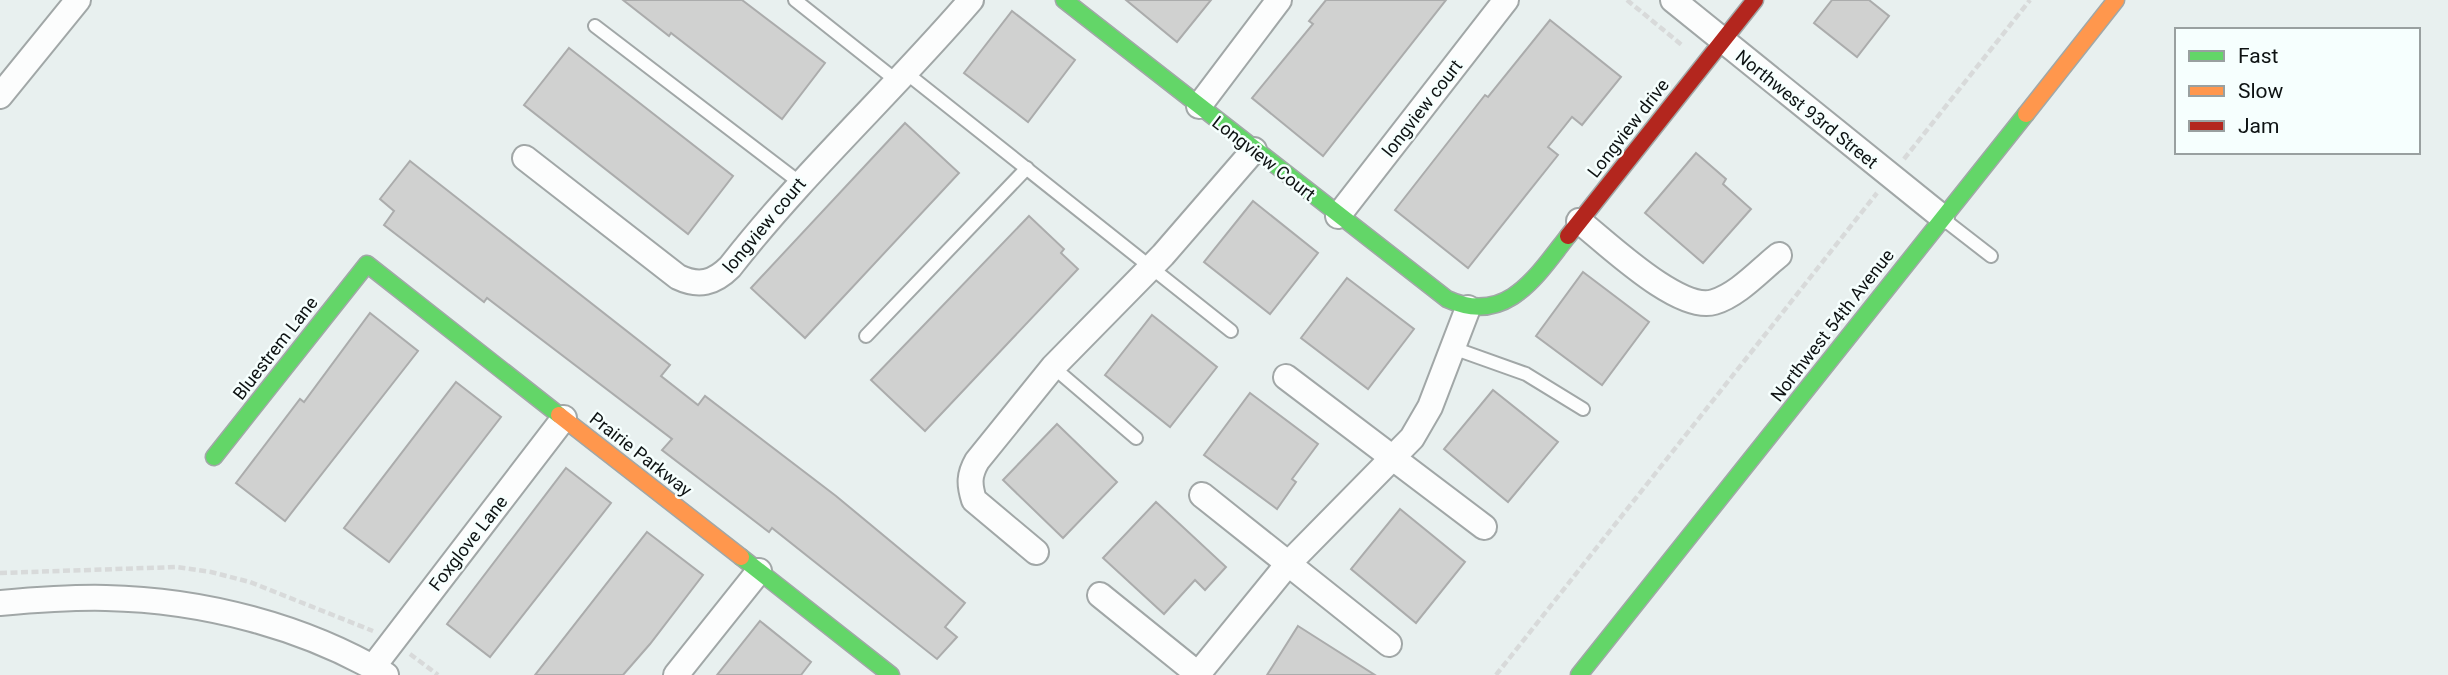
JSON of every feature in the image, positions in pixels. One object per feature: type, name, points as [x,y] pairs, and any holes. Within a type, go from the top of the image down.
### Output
[{"type":"street","points":[[0,96],[78,0]]},
{"type":"street","name":"longview court","points":[[525,158],[678,277],[704,284],[719,278],[730,267],[799,182],[971,0]]},
{"type":"street","name":"Longview Court","points":[[1064,0],[1448,302],[1468,308]]},
{"type":"street","name":"longview court","points":[[1199,106],[1279,0]]},
{"type":"street","name":"longview court","points":[[1338,216],[1506,0]]},
{"type":"street","name":"Northwest 93rd Street","points":[[1673,0],[1942,217]]},
{"type":"street","name":"Longview drive","points":[[1468,308],[1489,308],[1508,302],[1533,281],[1755,0]]},
{"type":"street","name":"Northwest 54th Avenue","points":[[1579,675],[2116,0]]},
{"type":"street","name":"longview court","points":[[1036,552],[974,499],[970,487],[971,473],[992,441],[1053,367],[1152,266],[1254,150]]},
{"type":"street","points":[[1579,221],[1672,293],[1704,304],[1716,302],[1735,290],[1779,255]]},
{"type":"street","name":"Prairie Parkway","points":[[367,264],[891,675]]},
{"type":"street","name":"Bluestrem Lane","points":[[214,457],[367,264]]},
{"type":"street","points":[[1100,595],[1199,674],[1287,565],[1412,438],[1430,407],[1468,308]]},
{"type":"street","points":[[1286,377],[1485,527]]},
{"type":"street","name":"Foxglove Lane","points":[[379,671],[564,418]]},
{"type":"street","points":[[1202,495],[1389,644]]},
{"type":"street","points":[[676,675],[759,571]]},
{"type":"street","points":[[0,603],[107,597],[219,610],[340,649],[379,671]]},
{"type":"lane","points":[[795,0],[1027,168],[1231,331]]},
{"type":"lane","points":[[595,26],[799,182]]},
{"type":"lane","points":[[866,336],[1027,168]]},
{"type":"lane","points":[[1942,217],[1991,256]]},
{"type":"lane","points":[[1453,348],[1526,374],[1583,409]]},
{"type":"lane","points":[[1053,367],[1136,438]]},
{"type":"path","points":[[1627,0],[1679,41],[1700,68]]},
{"type":"path","points":[[1496,675],[2030,0]]},
{"type":"building","points":[[623,0],[742,0],[825,63],[782,119],[671,33],[669,36]]},
{"type":"building","points":[[1126,0],[1211,0],[1177,42]]},
{"type":"building","points":[[1326,0],[1446,0],[1323,156],[1252,98],[1313,24],[1309,21]]},
{"type":"building","points":[[1832,0],[1869,0],[1889,16],[1857,57],[1814,23]]},
{"type":"building","points":[[1012,11],[1075,60],[1028,122],[964,73]]},
{"type":"building","points":[[1550,20],[1621,77],[1582,125],[1572,117],[1548,147],[1558,155],[1468,268],[1395,210],[1485,95],[1488,97]]},
{"type":"building","points":[[569,48],[733,176],[688,234],[524,105]]},
{"type":"building","points":[[905,123],[959,173],[805,338],[751,288]]},
{"type":"building","points":[[1696,153],[1726,179],[1723,184],[1751,209],[1703,263],[1645,213]]},
{"type":"building","points":[[410,161],[670,365],[661,376],[698,405],[705,396],[836,496],[965,603],[945,627],[957,637],[937,659],[772,528],[769,532],[662,450],[672,439],[487,298],[484,302],[384,225],[394,211],[380,199]]},
{"type":"building","points":[[1253,201],[1318,253],[1270,314],[1204,262]]},
{"type":"building","points":[[1029,216],[1064,249],[1061,253],[1078,269],[925,431],[871,380]]},
{"type":"building","points":[[1583,272],[1649,322],[1602,385],[1536,336]]},
{"type":"building","points":[[1347,278],[1414,329],[1368,389],[1301,338]]},
{"type":"building","points":[[370,313],[418,351],[285,521],[236,483],[300,399],[304,402]]},
{"type":"building","points":[[1152,315],[1217,367],[1170,427],[1105,375]]},
{"type":"building","points":[[456,382],[501,417],[389,562],[344,528]]},
{"type":"building","points":[[1493,390],[1558,442],[1508,502],[1444,449]]},
{"type":"building","points":[[1250,393],[1318,444],[1292,479],[1296,482],[1277,509],[1204,455]]},
{"type":"building","points":[[1057,424],[1117,482],[1063,538],[1003,480]]},
{"type":"building","points":[[566,468],[611,503],[490,657],[447,624]]},
{"type":"building","points":[[1156,502],[1226,567],[1205,590],[1195,580],[1164,614],[1103,558]]},
{"type":"building","points":[[1400,509],[1465,562],[1416,623],[1351,569]]},
{"type":"building","points":[[647,532],[703,575],[650,644],[623,675],[535,675]]},
{"type":"building","points":[[760,621],[811,662],[801,675],[717,675]]},
{"type":"building","points":[[1298,626],[1375,675],[1267,675]]},
{"type":"traffic: fast","points":[[1064,0],[1447,299],[1468,306],[1503,302],[1531,281],[1568,236]]},
{"type":"traffic: fast","points":[[1579,675],[2026,114]]},
{"type":"traffic: fast","points":[[214,457],[367,264],[559,415]]},
{"type":"traffic: fast","points":[[741,557],[891,675]]},
{"type":"traffic: slow","points":[[2026,114],[2116,0]]},
{"type":"traffic: slow","points":[[559,415],[741,557]]},
{"type":"traffic: jam","points":[[1568,236],[1755,0]]}]
